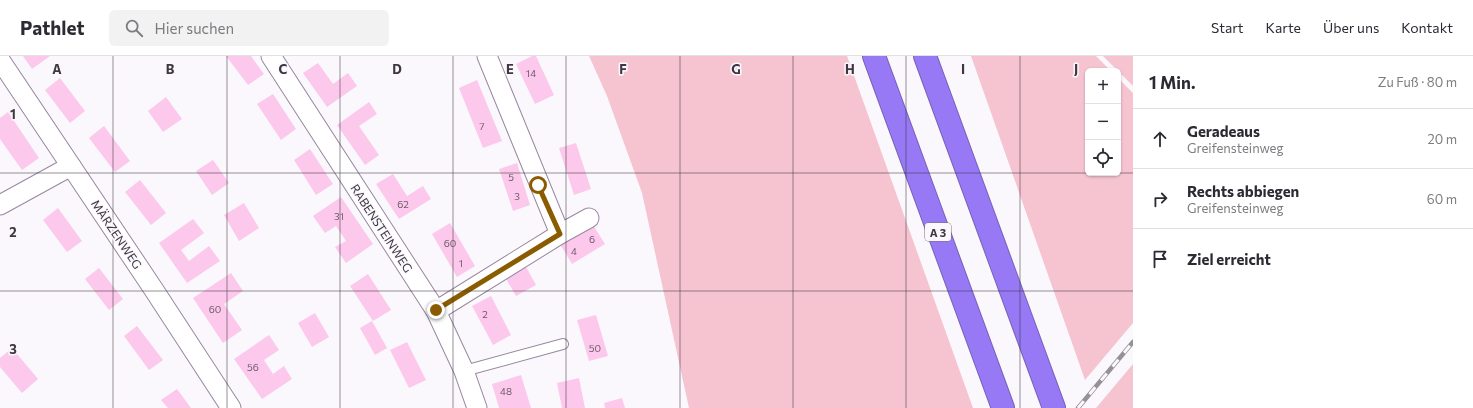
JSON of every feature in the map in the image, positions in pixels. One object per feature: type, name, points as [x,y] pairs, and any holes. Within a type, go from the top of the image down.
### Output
[{"type":"highway","name":"A 3","points":[[874,56],[1002,408]]},
{"type":"highway","points":[[925,56],[1054,408]]},
{"type":"street","name":"RABENSTEINWEG","points":[[271,56],[436,310],[464,371],[477,408]]},
{"type":"street","points":[[487,56],[560,234]]},
{"type":"street","name":"MÄRZENWEG","points":[[0,60],[231,408]]},
{"type":"street","points":[[0,205],[71,166]]},
{"type":"street","points":[[436,310],[560,234],[589,218]]},
{"type":"lane","points":[[464,371],[562,344]]},
{"type":"shaded area","points":[[589,56],[847,56],[973,408],[689,408],[642,193],[607,96]]},
{"type":"shaded area","points":[[971,56],[1096,56],[1108,68],[1085,68],[1085,176],[1121,176],[1121,81],[1133,93],[1133,323],[1085,380]]},
{"type":"shaded area","points":[[1103,56],[1133,56],[1133,86],[1121,74],[1121,68],[1115,68]]},
{"type":"shaded area","points":[[1133,364],[1133,408],[1096,408]]},
{"type":"building","points":[[23,56],[50,56],[32,69]]},
{"type":"building","points":[[226,56],[251,56],[264,74],[248,85]]},
{"type":"building","points":[[532,56],[536,56],[554,95],[535,104],[516,64]]},
{"type":"building","points":[[318,63],[333,84],[348,73],[357,86],[327,107],[303,73]]},
{"type":"building","points":[[60,78],[85,111],[70,123],[45,90]]},
{"type":"building","points":[[477,80],[502,141],[483,148],[459,88]]},
{"type":"building","points":[[273,94],[296,129],[281,140],[257,104]]},
{"type":"building","points":[[166,97],[182,119],[163,132],[148,111]]},
{"type":"building","points":[[369,102],[377,114],[359,126],[379,155],[365,165],[337,125]]},
{"type":"building","points":[[8,112],[39,158],[22,170],[0,139],[0,118]]},
{"type":"building","points":[[104,126],[130,161],[115,172],[89,138]]},
{"type":"building","points":[[576,143],[591,189],[574,195],[559,148]]},
{"type":"building","points":[[310,149],[333,184],[316,195],[294,160]]},
{"type":"building","points":[[213,160],[229,183],[212,195],[196,171]]},
{"type":"building","points":[[517,163],[530,205],[513,211],[499,169]]},
{"type":"building","points":[[393,174],[407,196],[423,186],[431,199],[399,219],[376,184]]},
{"type":"building","points":[[140,180],[166,213],[151,225],[125,192]]},
{"type":"building","points":[[341,197],[373,244],[346,263],[335,247],[346,241],[336,226],[325,233],[313,216]]},
{"type":"building","points":[[244,203],[259,228],[239,241],[224,215]]},
{"type":"building","points":[[58,208],[82,241],[67,252],[43,220]]},
{"type":"building","points":[[193,219],[204,233],[181,250],[189,261],[209,246],[220,261],[187,283],[159,243]]},
{"type":"building","points":[[450,223],[475,266],[457,277],[432,234]]},
{"type":"building","points":[[593,225],[605,244],[572,264],[560,244]]},
{"type":"building","points":[[525,265],[536,285],[516,296],[505,277]]},
{"type":"building","points":[[99,268],[123,299],[109,310],[85,279]]},
{"type":"building","points":[[231,273],[243,291],[224,304],[242,330],[223,343],[193,298]]},
{"type":"building","points":[[368,274],[391,310],[373,321],[350,286]]},
{"type":"building","points":[[491,296],[511,335],[493,345],[472,306]]},
{"type":"building","points":[[315,313],[329,337],[312,347],[298,323]]},
{"type":"building","points":[[596,315],[608,356],[589,361],[577,320]]},
{"type":"building","points":[[372,321],[387,348],[375,355],[360,328]]},
{"type":"building","points":[[137,326],[163,360],[149,370],[124,336]]},
{"type":"building","points":[[269,335],[279,350],[264,360],[273,374],[284,366],[292,379],[262,399],[234,359]]},
{"type":"building","points":[[407,342],[426,380],[409,388],[390,350]]},
{"type":"building","points":[[12,348],[38,379],[22,393],[0,367],[0,358]]},
{"type":"building","points":[[521,375],[531,408],[499,408],[492,384]]},
{"type":"building","points":[[579,378],[585,408],[562,408],[557,383]]},
{"type":"building","points":[[177,389],[191,408],[168,408],[161,400]]},
{"type":"building","points":[[622,398],[625,408],[605,408],[604,403]]},
{"type":"railway","points":[[1078,408],[1133,342]]},
{"type":"route","points":[[436,310],[560,234],[538,185]]}]
